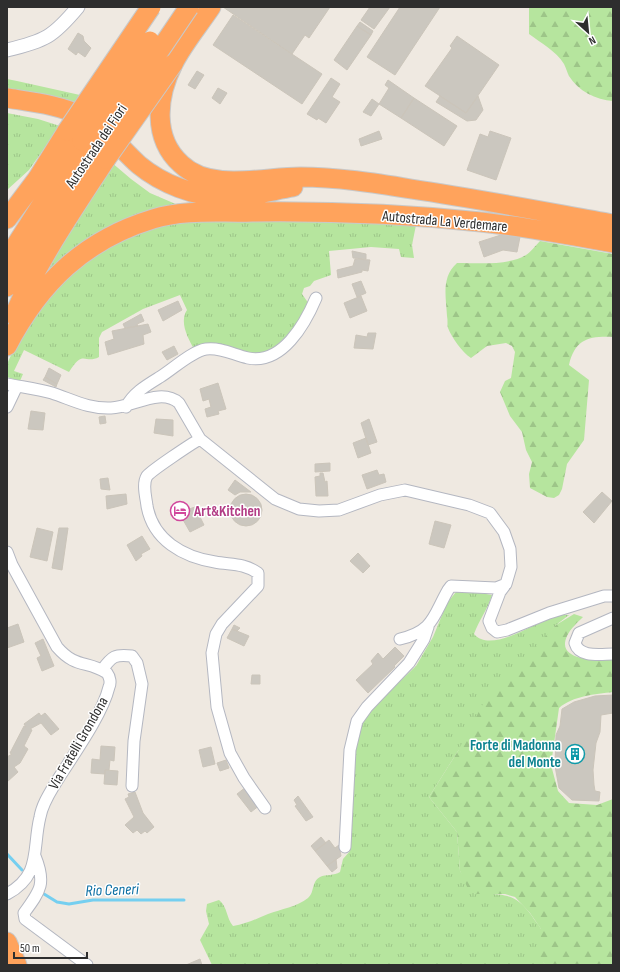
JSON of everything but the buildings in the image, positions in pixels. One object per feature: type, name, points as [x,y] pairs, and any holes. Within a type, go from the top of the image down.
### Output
[{"type":"highway","points":[[7,335],[12,319],[32,276],[52,242],[87,145],[151,7]]},
{"type":"highway","name":"Autostrada dei Fiori","points":[[7,287],[87,145],[173,7]]},
{"type":"highway","name":"Autostrada dei Fiori","points":[[7,259],[87,145],[189,7]]},
{"type":"highway","points":[[7,219],[37,179],[87,145],[173,64],[211,7]]},
{"type":"highway","points":[[173,64],[164,89],[159,121],[165,142],[172,154],[191,173],[219,182],[301,177],[356,181]]},
{"type":"highway","points":[[7,98],[58,108],[83,117],[102,129],[150,173],[169,184],[190,192],[223,197],[236,197],[298,186],[356,181]]},
{"type":"highway","points":[[7,109],[52,118],[83,130],[101,142],[131,172],[143,181],[171,196],[207,205],[276,212]]},
{"type":"highway","points":[[7,196],[28,180],[87,145]]},
{"type":"highway","name":"Autostrada La Verdemare","points":[[356,181],[443,194],[613,224]]},
{"type":"highway","points":[[7,346],[21,319],[40,293],[58,273],[77,257],[99,242],[154,218],[183,213],[276,212]]},
{"type":"highway","name":"Autostrada La Verdemare","points":[[276,212],[330,212],[482,222],[613,243]]},
{"type":"highway","points":[[7,942],[17,965]]},
{"type":"street","points":[[7,50],[44,40],[58,30],[78,7]]},
{"type":"street","points":[[126,407],[130,398],[179,365],[190,354],[206,349],[216,348],[248,358],[267,358],[288,343],[307,317],[316,298]]},
{"type":"street","points":[[7,407],[11,385],[52,393],[93,408],[126,407],[162,397],[174,399],[179,403],[200,439],[275,499],[299,509],[319,512],[340,510],[380,495],[405,490],[469,505],[490,513],[504,532],[510,549],[511,567],[506,584],[500,592],[489,621],[492,628],[497,632],[507,630],[549,613],[604,596],[613,596]]},
{"type":"street","points":[[200,439],[147,476],[144,486],[149,514],[163,538],[176,550],[214,562],[243,565],[258,573],[258,586],[222,624],[216,634],[212,653],[217,707],[230,753],[244,778],[265,808]]},
{"type":"street","points":[[7,552],[12,565],[57,647],[66,656],[75,662],[102,670],[109,660],[118,654],[132,656],[137,662],[142,684],[134,741],[132,786]]},
{"type":"street","points":[[345,847],[350,750],[357,721],[367,707],[409,663],[424,639],[428,627],[434,619],[448,590],[452,586],[496,588],[506,584]]},
{"type":"street","points":[[613,618],[580,633],[575,643],[578,650],[584,653],[613,654]]},
{"type":"street","points":[[400,639],[408,637],[428,627]]},
{"type":"street","name":"Via Fratelli Grondona","points":[[7,894],[27,879],[32,869],[42,809],[95,718],[110,686],[109,677],[102,670]]},
{"type":"street","points":[[35,856],[42,874],[41,889],[24,913],[25,919],[87,965]]},
{"type":"green space","points":[[529,7],[613,7],[613,101],[594,97],[582,90],[569,76],[561,59],[529,34]]},
{"type":"green space","points":[[7,79],[80,95],[73,106],[7,91]]},
{"type":"green space","points":[[7,113],[38,119],[60,126],[29,170],[7,190]]},
{"type":"green space","points":[[111,162],[150,193],[185,208],[160,212],[32,294]]},
{"type":"green space","points":[[252,219],[416,225],[412,245],[414,258],[401,257],[399,249],[371,247],[329,251],[331,275],[314,281],[310,286],[304,288],[302,294],[309,304],[305,312],[285,338],[264,354],[194,349],[185,330],[184,320],[187,310],[180,295],[143,309],[102,332],[99,338],[99,357],[94,359],[81,359],[69,372],[24,350],[14,371],[23,374],[20,381],[7,377],[7,364],[24,327],[45,294],[97,251],[163,222]]},
{"type":"green space","points":[[540,241],[613,254],[613,337],[597,337],[584,341],[579,344],[572,356],[569,365],[589,380],[584,440],[567,464],[562,489],[559,495],[554,498],[547,497],[530,488],[529,474],[532,462],[526,450],[522,432],[510,416],[500,392],[505,381],[511,378],[515,352],[512,346],[506,343],[487,346],[471,358],[464,352],[448,328],[446,302],[447,281],[452,269],[457,263],[493,263],[518,259],[531,251]]},
{"type":"green space","points":[[462,590],[492,595],[474,634],[481,639],[491,641],[502,639],[554,616],[569,615],[556,625],[458,751],[429,797],[457,832],[460,871],[475,894],[507,896],[514,898],[526,908],[541,929],[541,951],[545,965],[212,965],[200,940],[209,924],[206,911],[207,904],[219,900],[224,906],[233,926],[247,923],[268,914],[299,904],[310,896],[317,879],[322,876],[340,872],[343,859],[350,851],[352,773],[359,727],[369,711],[416,666],[433,637],[447,603],[456,592]]},
{"type":"green space","points":[[574,614],[583,617],[568,633],[565,644],[567,651],[581,658],[613,660],[613,692],[577,698],[559,708],[551,765],[558,791],[569,803],[597,805],[613,799],[613,965],[545,965],[540,957],[541,929],[530,913],[515,897],[505,894],[475,894],[468,889],[460,871],[457,832],[429,797],[458,751],[484,702],[556,625]]},
{"type":"waterway","name":"Rio Ceneri","points":[[7,854],[22,870]]},
{"type":"waterway","name":"Rio Ceneri","points":[[44,894],[57,902],[69,904],[93,900],[184,900]]},
{"type":"place","name":"Art&Kitchen","points":[[180,511]]},
{"type":"place","name":"Forte di Madonna del Monte","points":[[575,754]]}]
